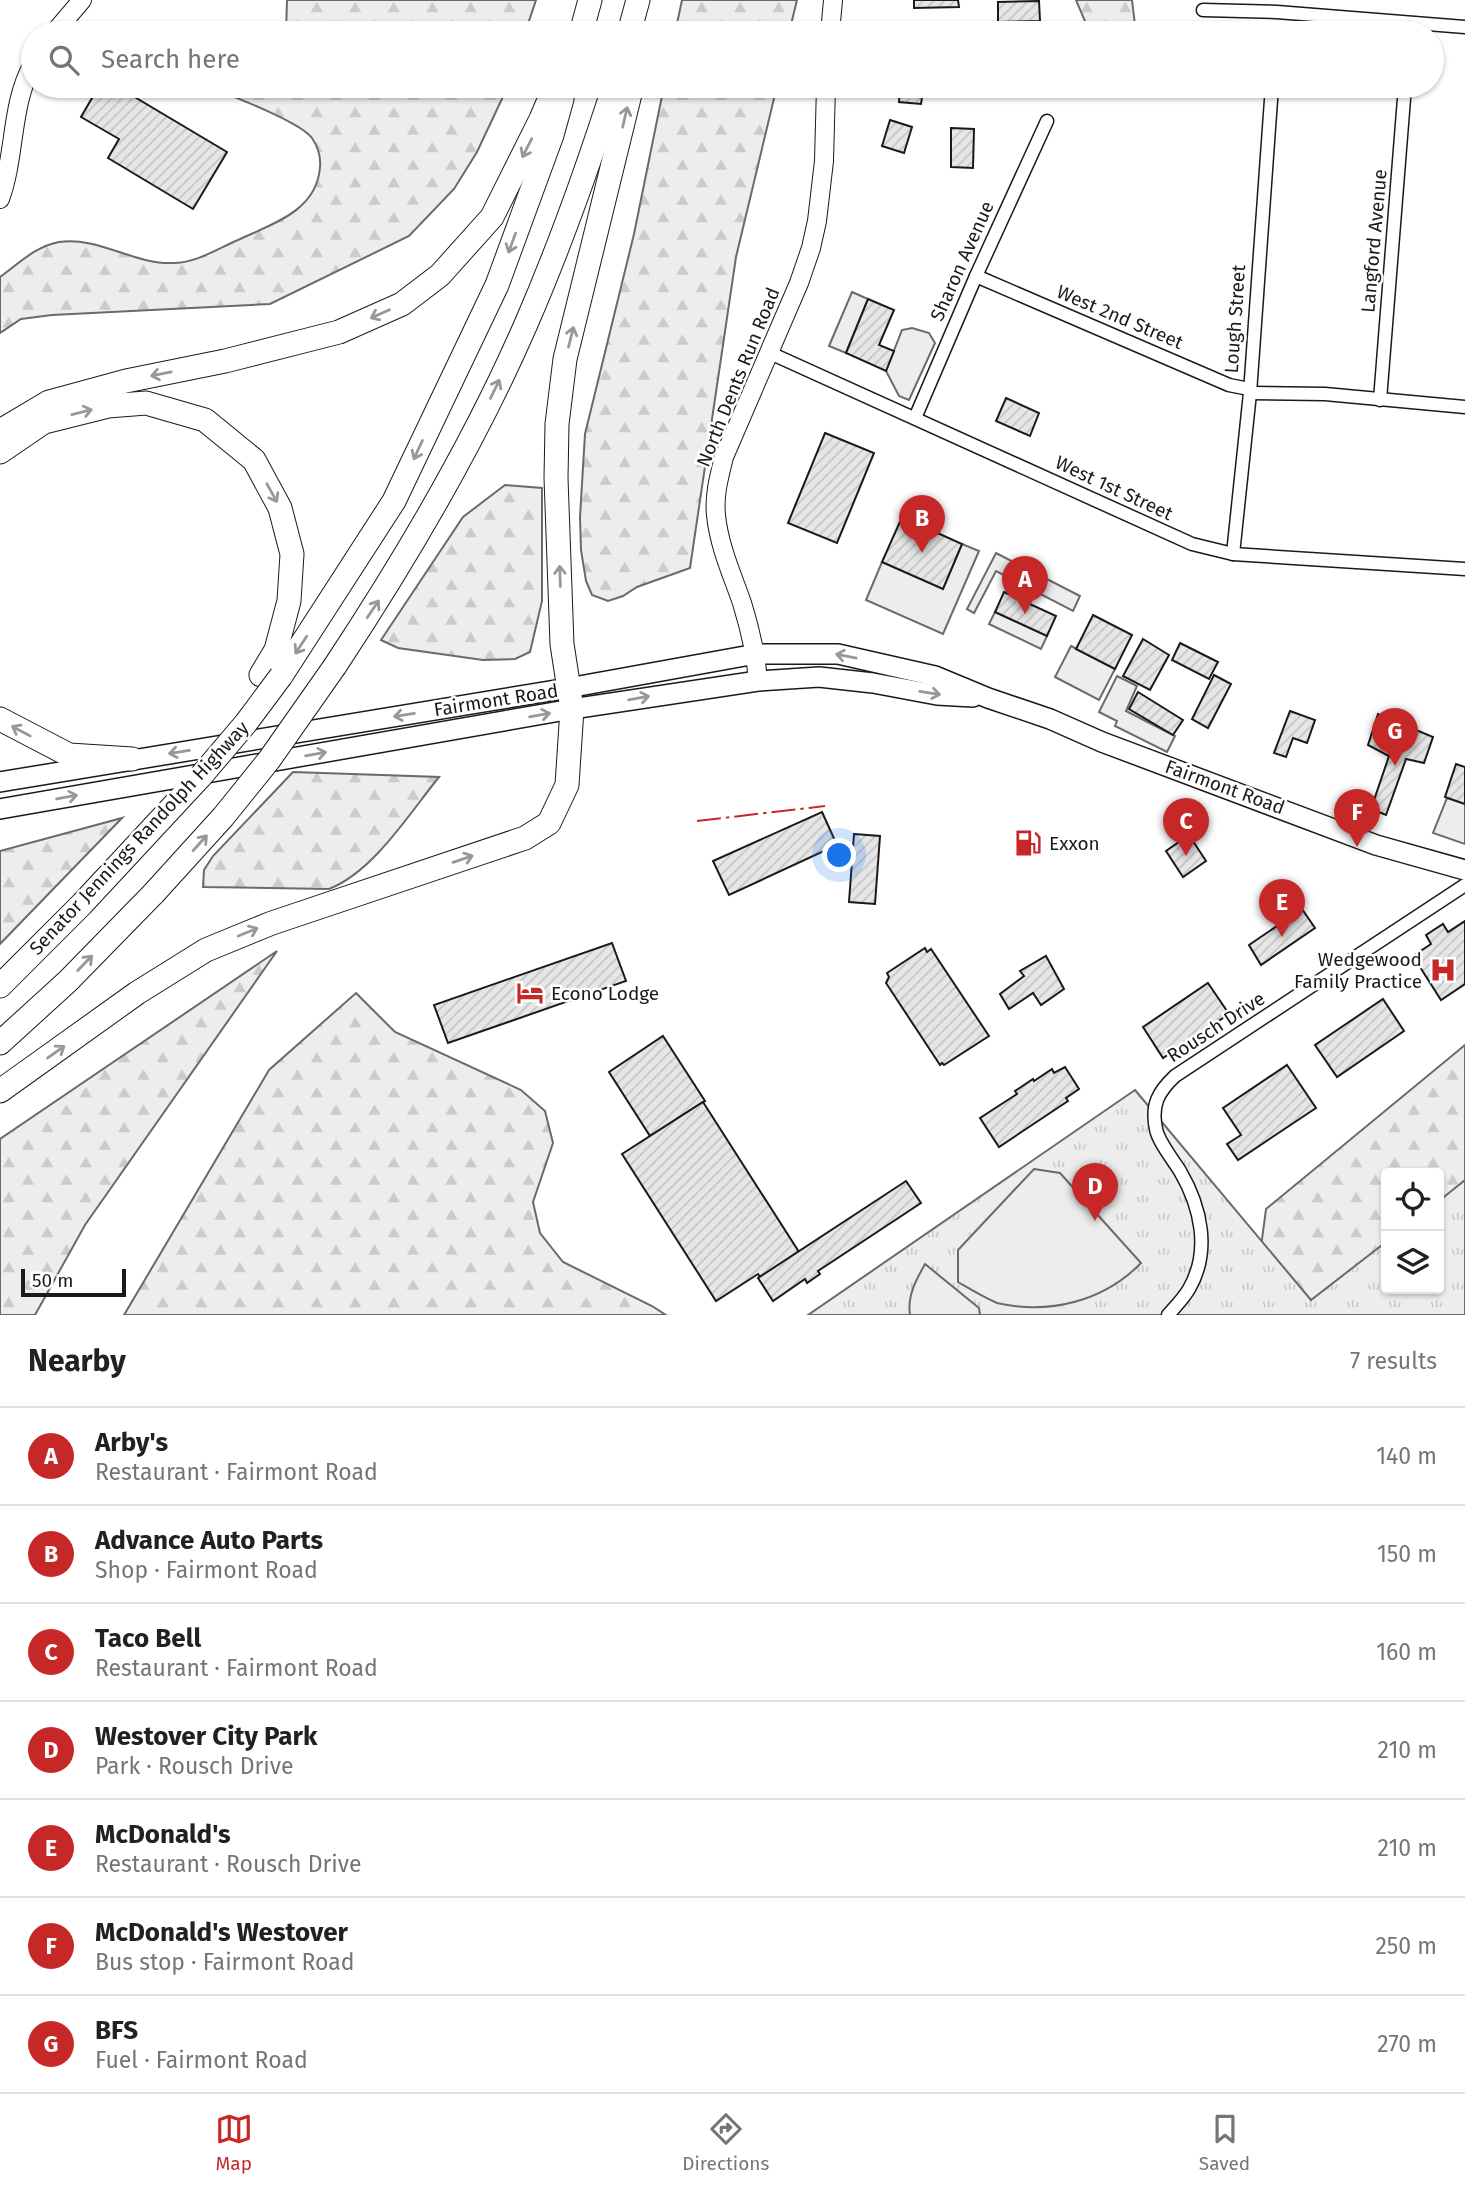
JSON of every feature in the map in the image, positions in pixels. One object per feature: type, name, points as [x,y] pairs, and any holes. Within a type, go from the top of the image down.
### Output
[{"type":"highway","points":[[632,21],[638,0]]},
{"type":"highway","points":[[643,21],[644,0]]},
{"type":"highway","points":[[0,431],[49,402],[126,381],[225,361],[339,332],[402,304],[440,275],[492,217],[550,98]]},
{"type":"highway","points":[[271,675],[394,501],[497,285],[552,135],[563,98]]},
{"type":"highway","points":[[0,1043],[68,981],[223,817],[269,760],[387,587],[462,455],[526,326],[591,158],[610,98]]},
{"type":"highway","points":[[0,1091],[137,993],[206,950],[272,923],[525,838],[549,823],[567,785],[570,699],[562,644],[556,478],[565,359],[629,98]]},
{"type":"highway","points":[[0,452],[44,422],[108,406],[146,403],[205,420],[254,460],[280,508],[292,554],[289,601],[271,675]]},
{"type":"highway","name":"Senator Jennings Randolph Highway","points":[[0,986],[82,904],[201,776],[271,675]]},
{"type":"highway","points":[[0,719],[69,755],[132,760]]},
{"type":"main road","name":"Fairmont Road","points":[[0,808],[570,699],[756,654],[838,654],[935,676],[1377,845],[1465,870]]},
{"type":"main road","name":"Fairmont Road","points":[[0,782],[132,760],[570,699],[688,690],[758,681],[819,677],[873,683],[937,695],[988,698]]},
{"type":"street","points":[[64,21],[82,0]]},
{"type":"street","points":[[831,21],[833,0]]},
{"type":"street","points":[[1203,10],[1336,16],[1364,21]]},
{"type":"street","points":[[1444,28],[1465,27]]},
{"type":"street","points":[[0,199],[21,96]]},
{"type":"street","name":"North Dents Run Road","points":[[758,681],[756,654],[722,549],[716,515],[716,487],[724,457],[799,283],[817,221],[824,161],[827,98]]},
{"type":"street","name":"Lough Street","points":[[1233,554],[1249,391],[1271,98]]},
{"type":"street","name":"Langford Avenue","points":[[1380,400],[1404,98]]},
{"type":"street","name":"Sharon Avenue","points":[[915,418],[1047,121]]},
{"type":"street","name":"West 2nd Street","points":[[976,276],[1229,385],[1249,391],[1325,394],[1465,407]]},
{"type":"street","name":"West 1st Street","points":[[770,353],[1192,544],[1233,554],[1465,569]]},
{"type":"street","name":"Rousch Drive","points":[[1168,1315],[1188,1291],[1195,1277],[1202,1247],[1200,1219],[1190,1187],[1156,1130],[1155,1106],[1160,1090],[1175,1076],[1465,885]]},
{"type":"green space","points":[[287,0],[536,0],[529,21],[286,21]]},
{"type":"green space","points":[[682,0],[797,0],[792,21],[678,21]]},
{"type":"green space","points":[[1076,0],[1132,0],[1135,21],[1085,21]]},
{"type":"green space","points":[[236,98],[502,98],[477,152],[454,189],[409,236],[270,304],[52,315],[21,319],[0,333],[0,277],[43,247],[74,241],[145,260],[173,263],[190,261],[278,221],[302,205],[317,182],[320,163],[316,145],[305,131]]},
{"type":"green space","points":[[662,98],[774,98],[736,257],[690,568],[637,587],[608,601],[592,595],[586,581],[581,550],[580,517],[585,434],[634,234]]},
{"type":"green space","points":[[505,485],[542,488],[542,601],[530,652],[515,659],[483,660],[398,648],[381,640],[463,517]]},
{"type":"green space","points":[[293,772],[439,777],[375,856],[361,870],[329,889],[203,887],[204,870],[213,856]]},
{"type":"green space","points":[[122,818],[0,944],[0,851]]},
{"type":"green space","points":[[277,951],[85,1225],[35,1315],[0,1315],[0,1139]]},
{"type":"green space","points":[[356,993],[395,1032],[521,1090],[545,1111],[553,1143],[533,1202],[540,1233],[563,1262],[666,1315],[124,1315],[269,1070]]},
{"type":"green space","points":[[1465,1045],[1465,1315],[1258,1315],[1257,1277],[1266,1209]]},
{"type":"green space","points":[[1135,1090],[1311,1300],[1381,1246],[1381,1294],[1444,1294],[1444,1197],[1465,1180],[1465,1315],[808,1315]]},
{"type":"shaded area","points":[[852,292],[868,299],[846,353],[829,346]]},
{"type":"shaded area","points":[[912,328],[929,333],[935,343],[909,400],[899,396],[886,371],[902,330]]},
{"type":"shaded area","points":[[962,544],[979,551],[943,634],[866,600],[882,562],[943,589]]},
{"type":"shaded area","points":[[996,553],[1080,596],[1073,611],[996,571],[974,613],[967,609]]},
{"type":"shaded area","points":[[995,612],[1047,636],[1041,649],[989,624]]},
{"type":"shaded area","points":[[1071,646],[1115,669],[1099,700],[1055,677]]},
{"type":"shaded area","points":[[1117,676],[1137,686],[1126,711],[1175,736],[1167,752],[1115,726],[1117,721],[1099,712]]},
{"type":"shaded area","points":[[1447,798],[1465,804],[1465,844],[1433,833]]},
{"type":"shaded area","points":[[1034,1169],[1060,1173],[1141,1263],[1110,1287],[1093,1296],[1056,1306],[997,1303],[958,1282],[958,1250]]},
{"type":"shaded area","points":[[925,1264],[979,1308],[980,1315],[910,1315],[911,1295]]},
{"type":"building","points":[[914,0],[958,0],[959,7],[914,8]]},
{"type":"building","points":[[1039,1],[1040,21],[998,21],[998,2]]},
{"type":"building","points":[[92,98],[136,98],[227,152],[193,209],[108,158],[119,139],[81,117]]},
{"type":"building","points":[[899,98],[922,98],[921,104],[899,102]]},
{"type":"building","points":[[890,120],[912,127],[904,153],[882,146]]},
{"type":"building","points":[[951,128],[974,129],[973,168],[951,167]]},
{"type":"building","points":[[868,299],[894,310],[879,345],[894,351],[886,371],[846,353]]},
{"type":"building","points":[[1006,398],[1039,413],[1030,436],[996,421]]},
{"type":"building","points":[[825,433],[874,453],[837,543],[788,523]]},
{"type":"building","points":[[902,517],[962,544],[943,589],[882,562]]},
{"type":"building","points":[[1004,592],[1056,616],[1047,636],[995,612]]},
{"type":"building","points":[[1093,615],[1132,635],[1115,669],[1076,649]]},
{"type":"building","points":[[1143,639],[1169,655],[1150,690],[1123,676]]},
{"type":"building","points":[[1180,643],[1218,662],[1209,679],[1172,660]]},
{"type":"building","points":[[1214,675],[1231,684],[1208,728],[1192,719]]},
{"type":"building","points":[[1138,692],[1183,720],[1173,735],[1129,709]]},
{"type":"building","points":[[1290,711],[1315,720],[1307,743],[1293,738],[1286,757],[1274,753]]},
{"type":"building","points":[[1378,714],[1433,737],[1424,763],[1406,759],[1386,815],[1371,809],[1389,756],[1368,745]]},
{"type":"building","points":[[1456,764],[1465,767],[1465,804],[1445,797]]},
{"type":"building","points":[[822,812],[837,845],[729,895],[713,861]]},
{"type":"building","points":[[854,834],[880,836],[875,904],[849,902]]},
{"type":"building","points":[[1189,835],[1206,861],[1183,877],[1166,851]]},
{"type":"building","points":[[1302,909],[1315,928],[1261,965],[1249,945]]},
{"type":"building","name":"Wedgewood Family Practice","points":[[1465,921],[1465,984],[1441,1000],[1413,956],[1431,944],[1426,935],[1443,924],[1448,932]]},
{"type":"building","name":"Econo Lodge","points":[[612,943],[626,981],[448,1043],[434,1005]]},
{"type":"building","points":[[925,948],[927,952],[931,949],[989,1036],[944,1065],[940,1065],[886,983],[889,977],[887,973]]},
{"type":"building","points":[[1046,956],[1064,989],[1041,1005],[1033,993],[1009,1009],[1000,994],[1024,976],[1020,971]]},
{"type":"building","points":[[1208,983],[1229,1014],[1163,1058],[1143,1027]]},
{"type":"building","points":[[1383,999],[1404,1031],[1337,1077],[1315,1045]]},
{"type":"building","points":[[663,1036],[705,1101],[650,1136],[609,1072]]},
{"type":"building","points":[[1287,1065],[1316,1108],[1238,1160],[1227,1144],[1241,1135],[1223,1108]]},
{"type":"building","points":[[1065,1067],[1079,1089],[1066,1098],[1068,1101],[999,1147],[980,1118],[1017,1094],[1015,1091],[1033,1079],[1034,1081],[1052,1069],[1054,1073]]},
{"type":"building","points":[[703,1102],[799,1252],[716,1301],[622,1154]]},
{"type":"building","points":[[906,1181],[921,1203],[818,1271],[820,1274],[807,1283],[805,1279],[773,1301],[758,1278]]},
{"type":"power","points":[[697,821],[825,806]]},
{"type":"place","name":"Advance Auto Parts","points":[[922,553]]},
{"type":"place","name":"Arby's","points":[[1025,614]]},
{"type":"place","name":"BFS","points":[[1395,766]]},
{"type":"place","name":"Exxon","points":[[1028,843]]},
{"type":"place","name":"McDonald's Westover","points":[[1357,847]]},
{"type":"place","name":"Taco Bell","points":[[1186,856]]},
{"type":"place","name":"McDonald's","points":[[1282,937]]},
{"type":"place","name":"Wedgewood Family Practice","points":[[1443,970]]},
{"type":"place","name":"Econo Lodge","points":[[530,993]]},
{"type":"place","name":"Westover City Park","points":[[1095,1221]]}]
